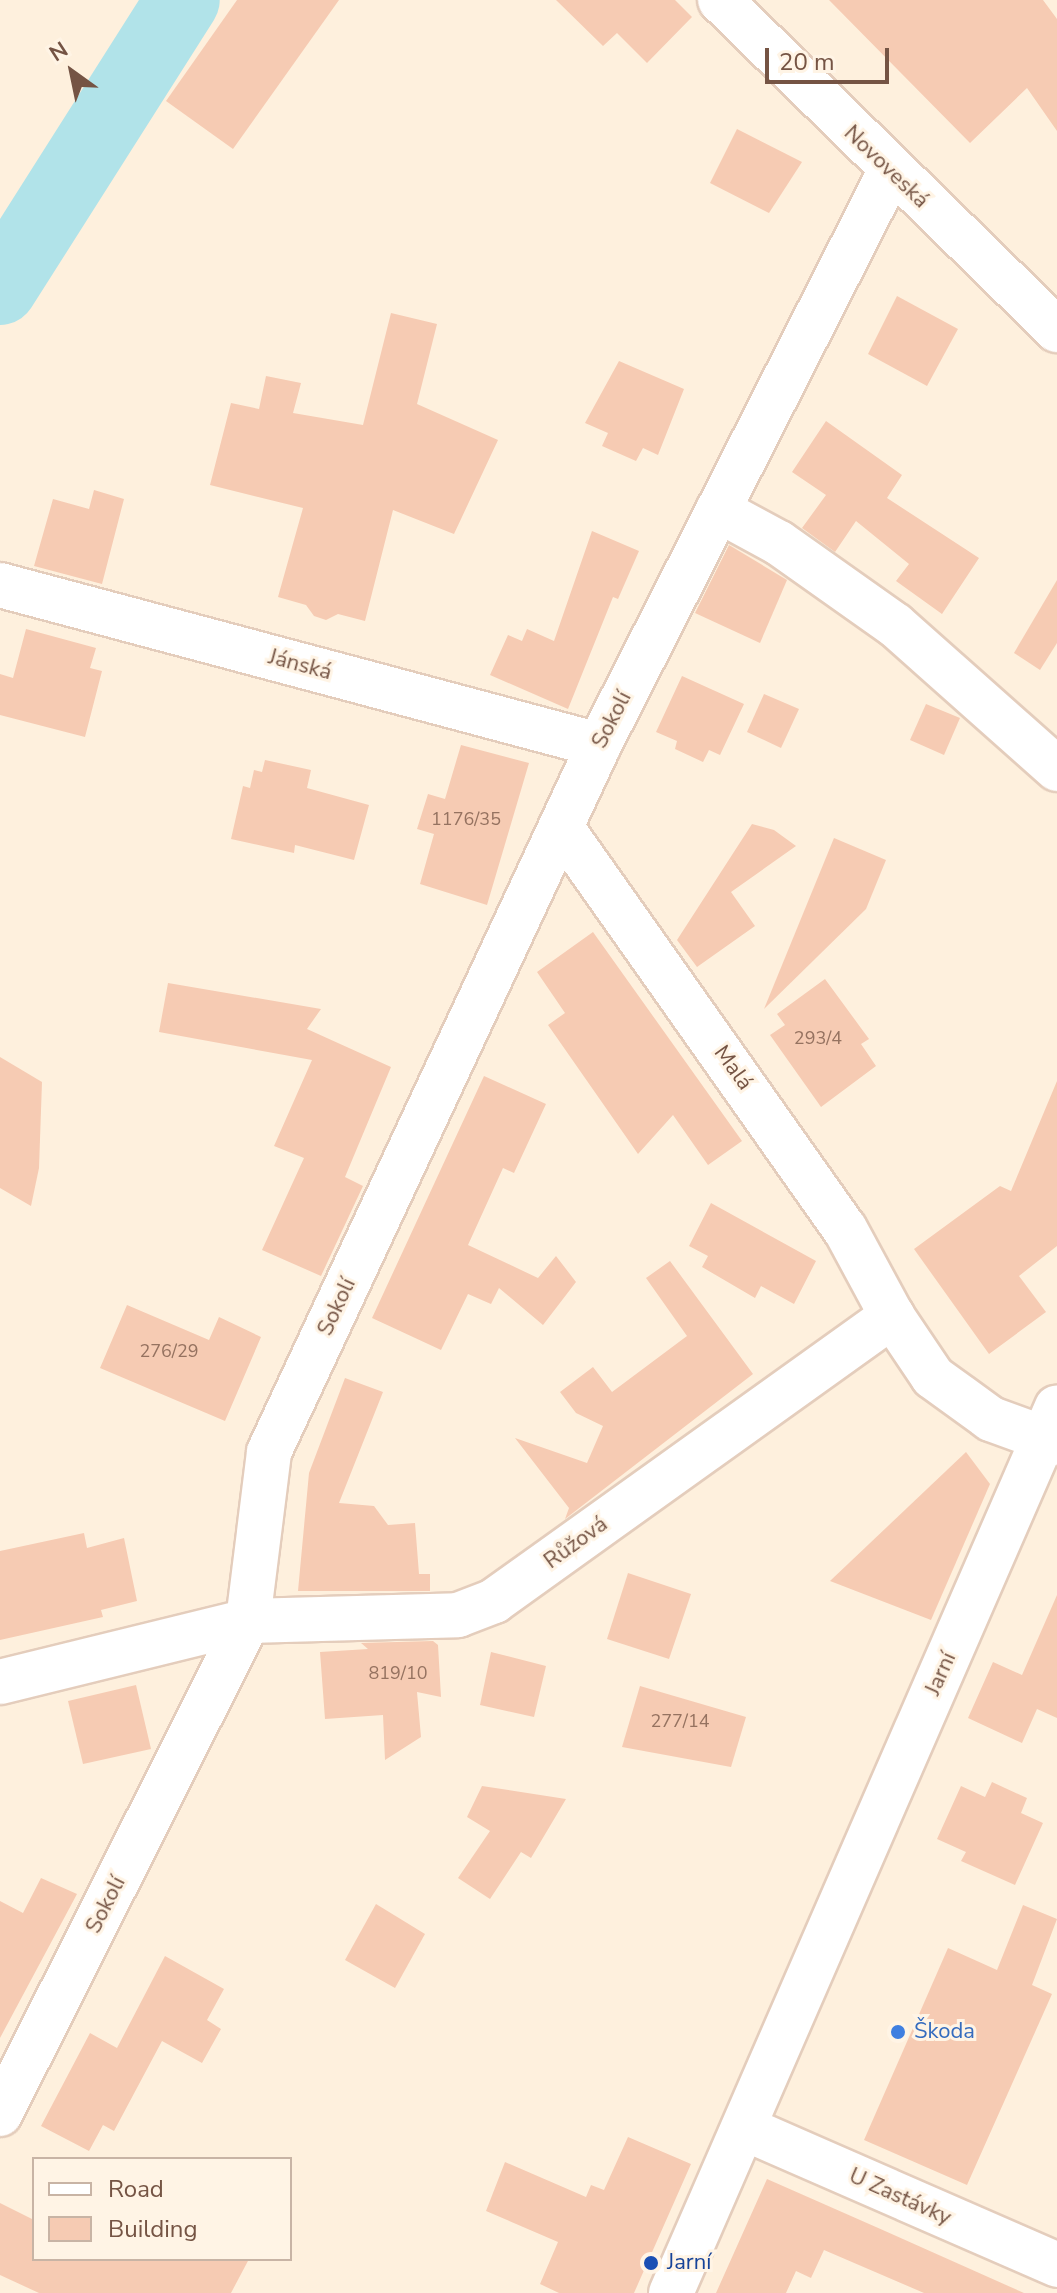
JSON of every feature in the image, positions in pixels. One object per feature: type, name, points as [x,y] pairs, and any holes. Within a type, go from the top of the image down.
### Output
[{"type":"street","name":"Novoveská","points":[[720,0],[890,172],[1057,330]]},
{"type":"street","name":"Sokolí","points":[[0,2114],[248,1621],[269,1452],[599,745],[890,172]]},
{"type":"street","points":[[718,510],[779,543],[895,625],[1057,769]]},
{"type":"street","name":"Jánská","points":[[0,585],[599,745]]},
{"type":"street","name":"Malá","points":[[561,827],[845,1229],[892,1316]]},
{"type":"street","points":[[892,1316],[933,1377],[991,1419],[1052,1430]]},
{"type":"street","name":"Růžová","points":[[0,1682],[248,1621],[458,1615],[494,1601],[892,1316]]},
{"type":"street","name":"Jarní","points":[[671,2293],[1052,1430]]},
{"type":"street","name":"U Zastávky","points":[[744,2128],[1057,2265]]},
{"type":"building","points":[[237,0],[339,0],[233,149],[166,101]]},
{"type":"building","points":[[556,0],[675,0],[692,17],[647,63],[617,33],[603,46]]},
{"type":"building","points":[[829,0],[1043,0],[1057,19],[1057,131],[1027,88],[970,143]]},
{"type":"building","points":[[737,129],[802,162],[769,213],[710,183]]},
{"type":"building","points":[[897,296],[958,329],[927,386],[868,354]]},
{"type":"building","points":[[391,313],[437,324],[417,404],[498,440],[454,534],[393,510],[365,621],[338,614],[326,620],[314,616],[306,605],[278,597],[303,508],[210,485],[231,403],[259,409],[266,376],[301,383],[293,413],[363,425]]},
{"type":"building","points":[[619,361],[684,389],[658,455],[643,448],[636,461],[602,446],[608,433],[585,423]]},
{"type":"building","points":[[826,421],[902,475],[887,498],[979,558],[942,614],[896,581],[909,564],[856,521],[835,552],[802,528],[826,495],[792,472]]},
{"type":"building","points":[[94,490],[124,499],[102,584],[34,566],[53,499],[89,509]]},
{"type":"building","points":[[592,531],[639,551],[618,599],[613,597],[568,709],[490,675],[508,635],[522,641],[527,629],[554,641]]},
{"type":"building","points":[[729,545],[787,580],[760,643],[695,613]]},
{"type":"building","points":[[1057,580],[1057,643],[1040,670],[1014,653]]},
{"type":"building","points":[[26,629],[96,648],[90,668],[102,671],[85,737],[0,715],[0,674],[13,678]]},
{"type":"building","points":[[682,676],[744,704],[720,755],[709,750],[703,762],[675,749],[677,741],[656,732]]},
{"type":"building","points":[[764,694],[799,709],[781,748],[747,732]]},
{"type":"building","points":[[926,704],[960,718],[944,755],[910,740]]},
{"type":"building","points":[[461,745],[529,763],[487,905],[420,884],[434,834],[417,829],[428,794],[445,799]]},
{"type":"building","points":[[265,760],[311,770],[307,788],[369,805],[354,860],[295,845],[294,853],[231,839],[243,786],[250,788],[254,770],[262,772]]},
{"type":"building","points":[[752,824],[774,830],[796,846],[731,892],[755,926],[697,967],[677,940]]},
{"type":"building","points":[[834,838],[886,860],[866,909],[764,1009]]},
{"type":"building","points":[[593,932],[742,1141],[708,1165],[673,1115],[638,1154],[548,1025],[565,1013],[537,972]]},
{"type":"building","points":[[825,979],[869,1039],[861,1044],[876,1066],[821,1107],[770,1035],[785,1025],[777,1014]]},
{"type":"building","points":[[168,983],[321,1009],[307,1029],[391,1067],[345,1177],[363,1186],[321,1276],[262,1250],[304,1158],[274,1146],[312,1060],[159,1032]]},
{"type":"building","points":[[0,1057],[42,1082],[39,1168],[31,1206],[0,1188]]},
{"type":"building","points":[[484,1076],[546,1104],[514,1173],[503,1168],[468,1245],[538,1278],[556,1256],[576,1282],[543,1325],[499,1288],[491,1304],[468,1294],[441,1350],[372,1318]]},
{"type":"building","points":[[1057,1081],[1057,1246],[1019,1276],[1046,1312],[989,1354],[914,1249],[1000,1186],[1011,1191]]},
{"type":"building","points":[[711,1203],[816,1261],[794,1304],[761,1286],[755,1298],[702,1267],[708,1256],[689,1246]]},
{"type":"building","points":[[670,1261],[753,1374],[565,1519],[569,1508],[515,1438],[587,1463],[603,1426],[576,1413],[560,1392],[593,1367],[612,1392],[687,1336],[646,1278]]},
{"type":"building","points":[[127,1305],[209,1340],[219,1317],[261,1337],[225,1421],[100,1368]]},
{"type":"building","points":[[345,1378],[383,1392],[339,1503],[374,1506],[388,1525],[415,1523],[419,1574],[430,1574],[430,1591],[298,1591],[309,1473]]},
{"type":"building","points":[[966,1452],[990,1484],[931,1620],[830,1581]]},
{"type":"building","points":[[84,1533],[87,1548],[124,1538],[137,1601],[101,1610],[103,1617],[0,1640],[0,1551]]},
{"type":"building","points":[[628,1573],[691,1594],[669,1659],[607,1639]]},
{"type":"building","points":[[1057,1595],[1057,1718],[1037,1709],[1022,1743],[968,1718],[993,1662],[1022,1675]]},
{"type":"building","points":[[433,1641],[438,1645],[441,1697],[417,1692],[421,1737],[385,1760],[383,1715],[325,1719],[320,1652],[368,1649],[361,1643]]},
{"type":"building","points":[[491,1652],[546,1666],[534,1717],[480,1705]]},
{"type":"building","points":[[136,1685],[151,1749],[83,1764],[68,1701]]},
{"type":"building","points":[[640,1686],[746,1717],[731,1767],[622,1747]]},
{"type":"building","points":[[992,1782],[1027,1798],[1021,1813],[1043,1823],[1015,1885],[961,1861],[966,1852],[937,1839],[961,1786],[985,1797]]},
{"type":"building","points":[[482,1786],[566,1799],[531,1858],[521,1852],[490,1899],[458,1878],[490,1831],[467,1817]]},
{"type":"building","points":[[41,1878],[77,1894],[0,2038],[0,1901],[23,1913]]},
{"type":"building","points":[[376,1904],[425,1934],[395,1988],[345,1960]]},
{"type":"building","points":[[1023,1905],[1057,1919],[1032,1985],[1052,1994],[967,2185],[864,2140],[948,1948],[997,1970]]},
{"type":"building","points":[[165,1956],[224,1989],[207,2020],[221,2029],[202,2063],[162,2041],[114,2131],[103,2125],[89,2151],[41,2126],[90,2033],[117,2048]]},
{"type":"building","points":[[628,2137],[691,2164],[634,2293],[559,2293],[540,2284],[558,2242],[486,2211],[505,2162],[586,2197],[591,2185],[604,2190]]},
{"type":"building","points":[[767,2179],[1024,2293],[924,2293],[824,2250],[811,2278],[796,2271],[786,2293],[716,2293]]},
{"type":"building","points":[[0,2203],[32,2219],[32,2261],[248,2261],[231,2293],[39,2293],[0,2275]]},
{"type":"waterway","points":[[0,288],[183,0]]},
{"type":"place","name":"Škoda","points":[[898,2032]]},
{"type":"place","name":"Jarní","points":[[651,2263]]}]
